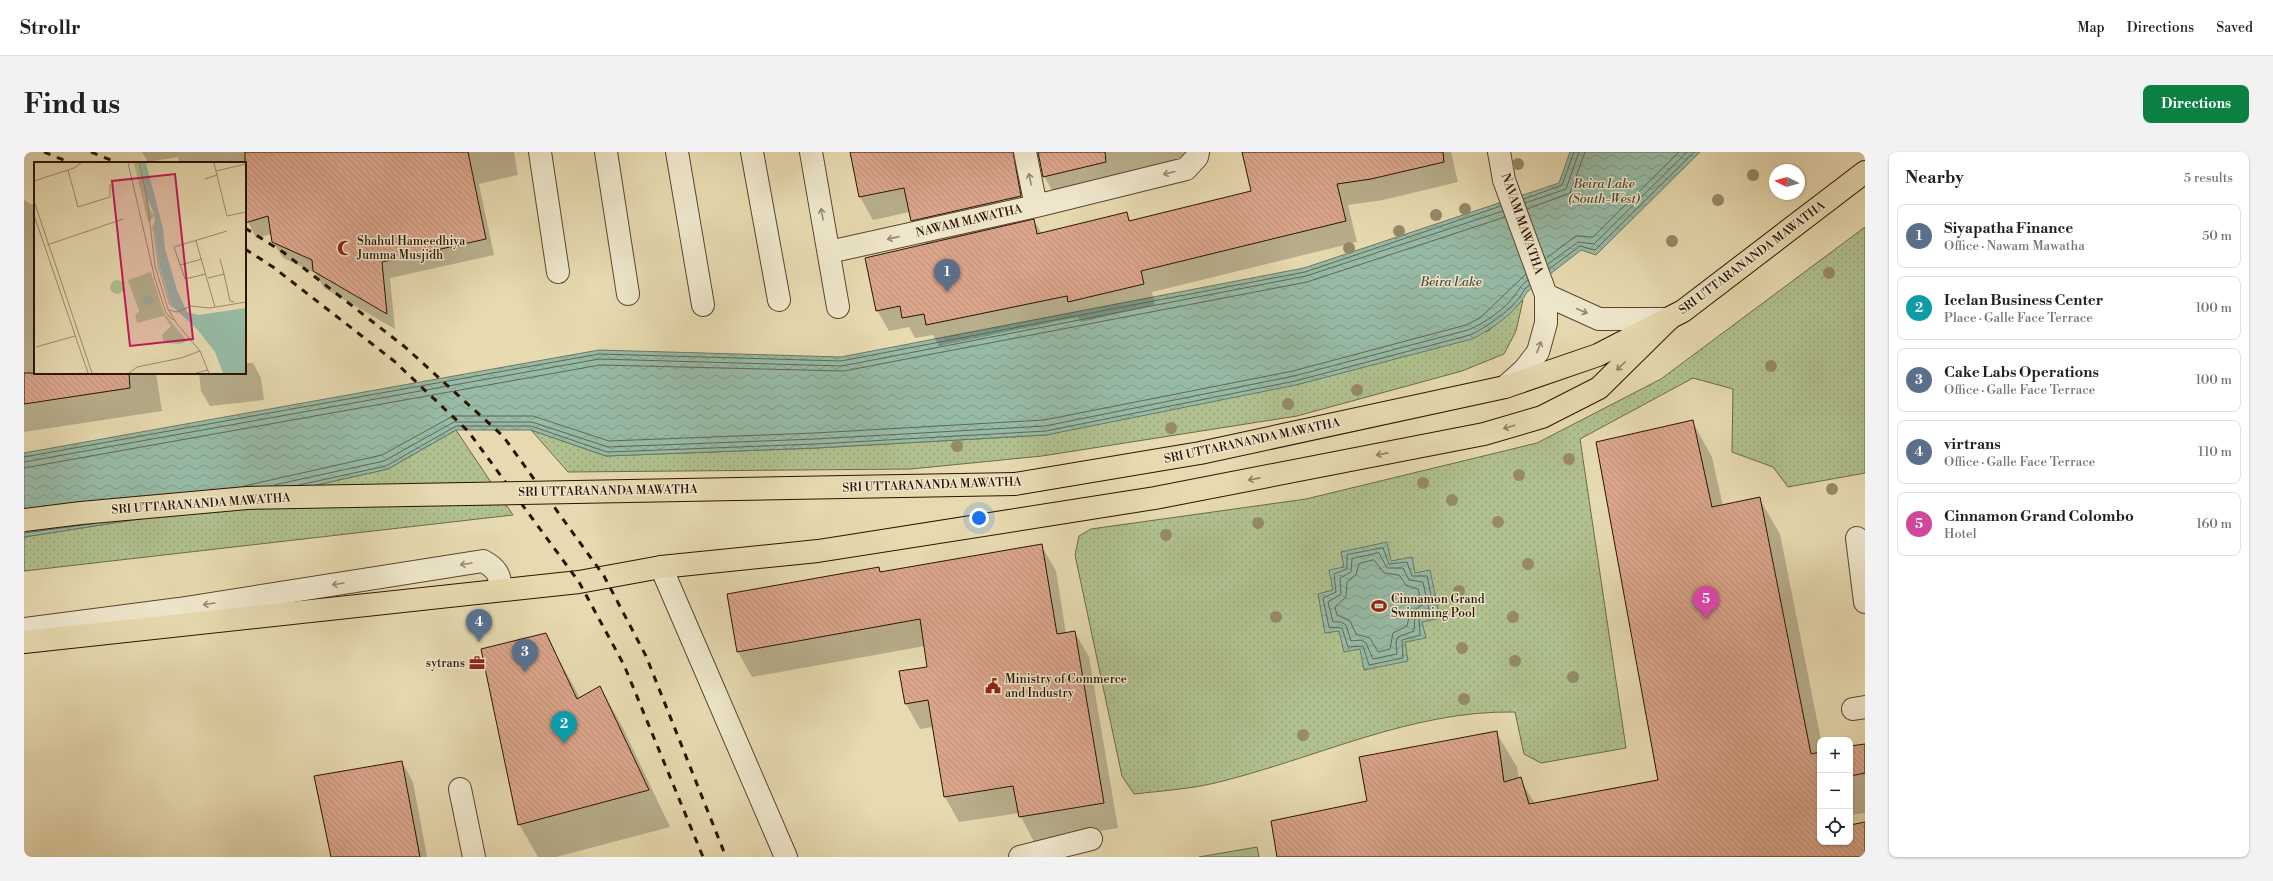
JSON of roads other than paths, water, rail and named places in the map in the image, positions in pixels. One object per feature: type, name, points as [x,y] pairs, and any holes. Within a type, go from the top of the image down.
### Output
[{"type":"main road","name":"SRI UTTARANANDA MAWATHA","points":[[24,520],[89,512],[247,498],[1015,484],[1200,453],[1505,387],[1598,355],[1683,311],[1865,172]]},
{"type":"main road","points":[[24,642],[501,588],[579,582],[661,567],[818,551],[1155,498],[1484,434],[1542,417],[1598,388],[1669,319]]},
{"type":"street","points":[[540,152],[558,272]]},
{"type":"street","points":[[606,152],[628,294]]},
{"type":"street","points":[[677,152],[703,305]]},
{"type":"street","points":[[752,152],[780,300]]},
{"type":"street","points":[[810,152],[838,307]]},
{"type":"street","points":[[1025,152],[1036,206]]},
{"type":"street","name":"NAWAM MAWATHA","points":[[828,252],[1036,206],[1186,169],[1197,157],[1198,152]]},
{"type":"street","name":"NAVAM MAWATHA","points":[[1499,152],[1504,180],[1544,289],[1546,323],[1538,352],[1524,370],[1505,387]]},
{"type":"street","points":[[1544,289],[1600,319],[1669,319]]},
{"type":"street","points":[[1857,538],[1865,602]]},
{"type":"street","points":[[24,629],[179,609],[483,562],[494,567],[500,577],[501,588]]},
{"type":"street","points":[[661,567],[786,857]]},
{"type":"street","points":[[460,789],[474,857]]},
{"type":"street","points":[[1020,857],[1091,839]]},
{"type":"water","name":"Beira Lake","points":[[1570,152],[1700,152],[1596,255],[1581,250],[1527,292],[1517,306],[1496,325],[1480,335],[1472,339],[1296,385],[1046,435],[816,448],[606,456],[531,430],[456,430],[388,469],[222,506],[24,537],[24,453],[599,350],[841,357],[1304,268],[1559,183]]},
{"type":"water","name":"Cinnamon Grand Swimming Pool","points":[[1387,542],[1391,561],[1412,557],[1415,573],[1430,570],[1440,618],[1422,622],[1426,638],[1405,642],[1408,661],[1364,670],[1360,649],[1344,652],[1339,631],[1325,633],[1318,594],[1333,590],[1329,570],[1344,567],[1341,552]]},
{"type":"railway","points":[[44,152],[69,162]]},
{"type":"railway","points":[[91,152],[116,162]]},
{"type":"railway","points":[[246,229],[283,252],[405,347],[503,436],[604,576],[646,656],[726,857]]},
{"type":"railway","points":[[246,250],[273,267],[394,361],[468,431],[579,582],[624,665],[703,857]]},
{"type":"place","name":"Shahul Hameedhiya Jumma Musjidh","points":[[345,248]]},
{"type":"place","name":"Siyapatha Finance","points":[[947,292]]},
{"type":"place","name":"Cinnamon Grand Swimming Pool","points":[[1379,606]]},
{"type":"place","name":"Cinnamon Grand Colombo","points":[[1706,619]]},
{"type":"place","name":"virtrans","points":[[479,642]]},
{"type":"place","name":"sytrans","points":[[477,663]]},
{"type":"place","name":"Cake Labs Operations","points":[[525,672]]},
{"type":"place","name":"Ministry of Commerce and Industry","points":[[993,686]]},
{"type":"place","name":"Icelan Business Center","points":[[564,744]]},
{"type":"water label","name":"Beira Lake (South-West)","points":[[1604,192]]}]
